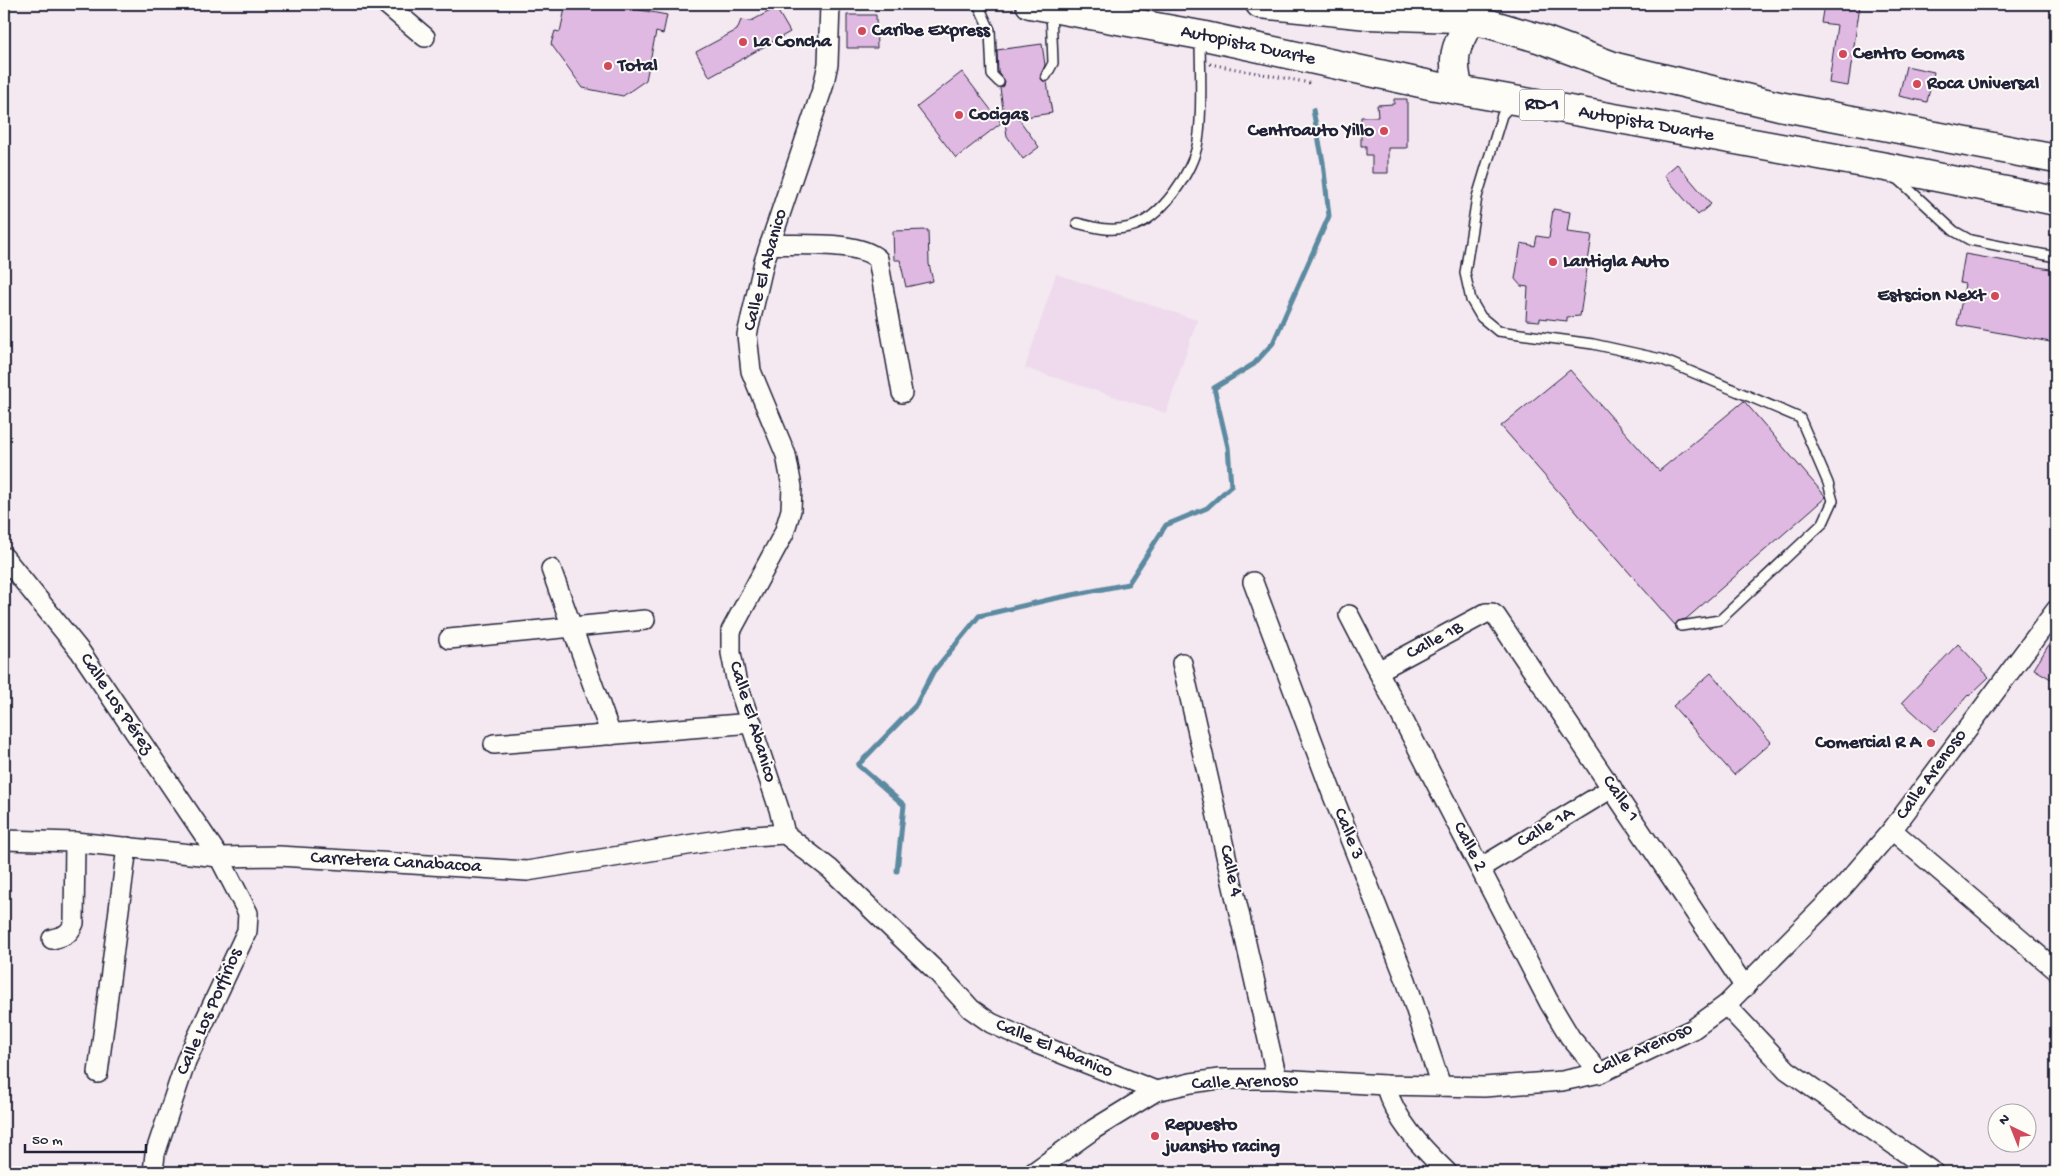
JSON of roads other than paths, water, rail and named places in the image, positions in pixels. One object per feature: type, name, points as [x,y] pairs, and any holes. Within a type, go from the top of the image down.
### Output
[{"type":"highway","points":[[1260,4],[1368,15],[1458,19],[1538,38],[1616,67],[1779,106],[2056,159]]},
{"type":"highway","name":"Autopista Duarte","points":[[1040,6],[1200,35],[1430,85],[1886,167],[2056,201]]},
{"type":"highway","points":[[1430,85],[1442,61],[1458,19]]},
{"type":"highway","points":[[1458,19],[1454,53],[1455,74],[1459,90]]},
{"type":"street","points":[[386,4],[425,37]]},
{"type":"street","name":"Calle El Abanico","points":[[830,4],[828,64],[823,87],[770,244],[747,335],[751,371],[786,455],[792,487],[791,510],[784,534],[732,631],[731,654],[736,679],[752,723],[785,834],[830,869],[939,974],[972,1009],[991,1023],[1035,1044],[1156,1091]]},
{"type":"street","points":[[770,244],[856,248],[870,252],[878,259],[902,393]]},
{"type":"street","name":"Calle Los Pérez","points":[[4,557],[80,651],[219,857]]},
{"type":"street","points":[[551,569],[611,735]]},
{"type":"street","name":"Calle 3","points":[[1253,582],[1333,796],[1406,980],[1442,1086]]},
{"type":"street","name":"Calle Arenoso","points":[[1034,1172],[1094,1129],[1156,1091],[1191,1082],[1219,1079],[1277,1079],[1385,1085],[1484,1087],[1562,1081],[1600,1073],[1693,1029],[1726,1005],[1843,887],[1892,830],[2056,610]]},
{"type":"street","name":"Calle 1B","points":[[1378,671],[1486,613],[1492,613]]},
{"type":"street","name":"Calle 1","points":[[1492,613],[1496,616],[1745,987]]},
{"type":"street","name":"Calle 2","points":[[1349,615],[1549,1002],[1570,1037],[1600,1073]]},
{"type":"street","points":[[449,639],[645,620]]},
{"type":"street","name":"Calle 4","points":[[1182,663],[1277,1079]]},
{"type":"street","points":[[494,744],[752,723]]},
{"type":"street","name":"Calle 1A","points":[[1480,868],[1612,788]]},
{"type":"street","points":[[1892,830],[2056,970]]},
{"type":"street","name":"Carretera Canabacoa","points":[[4,840],[75,842],[219,857],[279,856],[526,871],[738,837],[785,834]]},
{"type":"street","points":[[52,940],[66,936],[74,923],[75,842]]},
{"type":"street","points":[[98,1073],[127,847]]},
{"type":"street","name":"Calle Los Porfirios","points":[[153,1172],[155,1154],[186,1062],[249,924],[248,913],[219,857]]},
{"type":"street","points":[[1726,1005],[1787,1070],[1933,1172]]},
{"type":"street","points":[[1385,1085],[1391,1104],[1402,1125],[1447,1172]]},
{"type":"lane","points":[[978,4],[990,30],[992,75],[999,82]]},
{"type":"lane","points":[[1040,6],[1053,63],[1046,76]]},
{"type":"lane","points":[[1077,223],[1104,231],[1131,227],[1154,213],[1176,190],[1192,163],[1198,142],[1200,35]]},
{"type":"lane","points":[[1516,100],[1502,115],[1477,197],[1466,274],[1471,300],[1481,317],[1498,331],[1593,344],[1661,359],[1800,418],[1828,483],[1833,501],[1823,523],[1720,620],[1681,626]]},
{"type":"lane","points":[[1886,167],[1954,231],[1970,240],[2056,257]]},
{"type":"waterway","points":[[897,871],[904,805],[858,765],[916,705],[933,672],[979,616],[1128,584],[1166,525],[1207,508],[1231,486],[1228,447],[1214,388],[1254,364],[1273,343],[1329,216],[1323,162],[1313,110]]},
{"type":"place","name":"Caribe Express","points":[[862,31]]},
{"type":"place","name":"La Concha","points":[[743,42]]},
{"type":"place","name":"Centro Gomas","points":[[1843,54]]},
{"type":"place","name":"Total","points":[[608,66]]},
{"type":"place","name":"Roca Universal","points":[[1917,84]]},
{"type":"place","name":"Cocigas","points":[[959,115]]},
{"type":"place","name":"Centroauto Yillo","points":[[1384,131]]},
{"type":"place","name":"Lantigla Auto","points":[[1553,262]]},
{"type":"place","name":"Estscion Next","points":[[1995,296]]},
{"type":"place","name":"Comercial R A","points":[[1931,743]]},
{"type":"place","name":"Repuesto juansito racing","points":[[1155,1136]]}]
